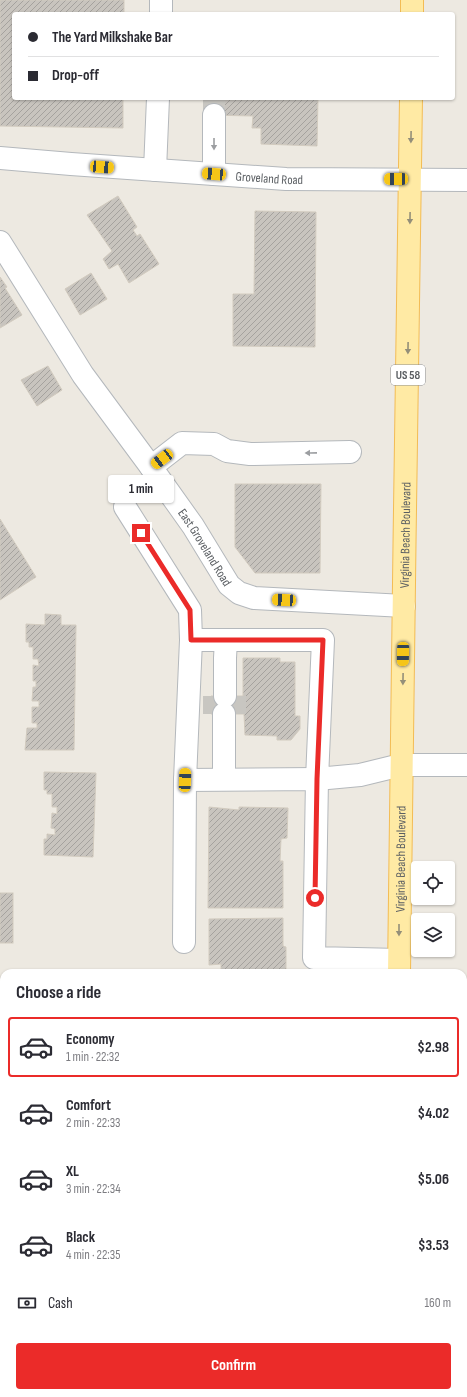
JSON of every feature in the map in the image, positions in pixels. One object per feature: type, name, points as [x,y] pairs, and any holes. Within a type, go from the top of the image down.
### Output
[{"type":"main road","points":[[412,0],[412,12]]},
{"type":"main road","name":"Virginia Beach Boulevard","points":[[399,966],[411,100]]},
{"type":"street","points":[[161,0],[161,12]]},
{"type":"street","points":[[155,170],[158,100]]},
{"type":"street","points":[[214,115],[214,174]]},
{"type":"street","name":"Groveland Road","points":[[0,158],[286,179],[467,180]]},
{"type":"street","name":"East Groveland Road","points":[[0,242],[83,375],[193,526],[229,585],[240,593],[254,598],[404,606]]},
{"type":"street","points":[[151,467],[182,443],[214,444],[227,451],[250,454],[350,452]]},
{"type":"street","points":[[125,507],[190,610],[191,640],[185,780],[184,942]]},
{"type":"street","points":[[191,640],[226,649],[323,640],[317,779],[314,958],[399,966]]},
{"type":"street","points":[[224,780],[225,705],[235,679],[226,649]]},
{"type":"street","points":[[185,780],[317,779],[360,775],[401,765],[467,765]]},
{"type":"building","points":[[0,0],[124,0],[124,12],[12,12],[12,100],[123,100],[123,128],[0,126]]},
{"type":"building","points":[[208,100],[318,100],[317,146],[261,144],[261,128],[252,128],[253,116],[207,115]]},
{"type":"building","points":[[118,196],[137,227],[133,230],[137,236],[140,234],[159,264],[129,283],[118,264],[109,269],[103,259],[112,251],[87,215]]},
{"type":"building","points":[[255,211],[316,212],[315,347],[233,346],[233,294],[254,294]]},
{"type":"building","points":[[91,273],[107,299],[80,315],[65,289]]},
{"type":"building","points":[[0,277],[22,315],[0,328]]},
{"type":"building","points":[[48,366],[62,390],[37,406],[21,380]]},
{"type":"building","points":[[235,484],[321,484],[320,573],[255,573],[235,547]]},
{"type":"building","points":[[0,519],[36,577],[0,600]]},
{"type":"building","points":[[45,614],[61,615],[61,625],[76,625],[74,750],[25,750],[27,728],[37,728],[37,723],[32,723],[32,707],[39,707],[39,701],[32,701],[33,687],[36,687],[36,681],[33,681],[33,665],[39,666],[38,659],[33,659],[33,647],[29,647],[29,642],[26,642],[26,624],[45,625]]},
{"type":"building","points":[[243,658],[280,658],[280,662],[295,662],[295,716],[300,716],[300,729],[291,740],[277,740],[277,736],[245,735],[244,714],[211,714],[211,696],[243,696]]},
{"type":"building","points":[[44,772],[96,773],[93,857],[44,855],[44,839],[47,839],[47,834],[55,835],[55,829],[51,828],[52,813],[57,814],[57,807],[52,807],[52,794],[47,794],[47,790],[44,790]]},
{"type":"building","points":[[209,807],[239,810],[239,807],[288,808],[287,838],[281,839],[280,861],[283,861],[283,908],[208,908]]},
{"type":"building","points":[[0,893],[13,893],[13,943],[0,943]]},
{"type":"building","points":[[283,918],[283,946],[286,947],[286,969],[221,969],[221,964],[209,965],[209,919]]},
{"type":"tunnel","points":[[214,100],[214,115]]},
{"type":"tunnel","points":[[214,696],[214,714]]},
{"type":"tunnel","points":[[235,696],[235,714]]},
{"type":"route","points":[[141,533],[190,610],[191,640],[323,640],[317,779],[315,898]]}]
